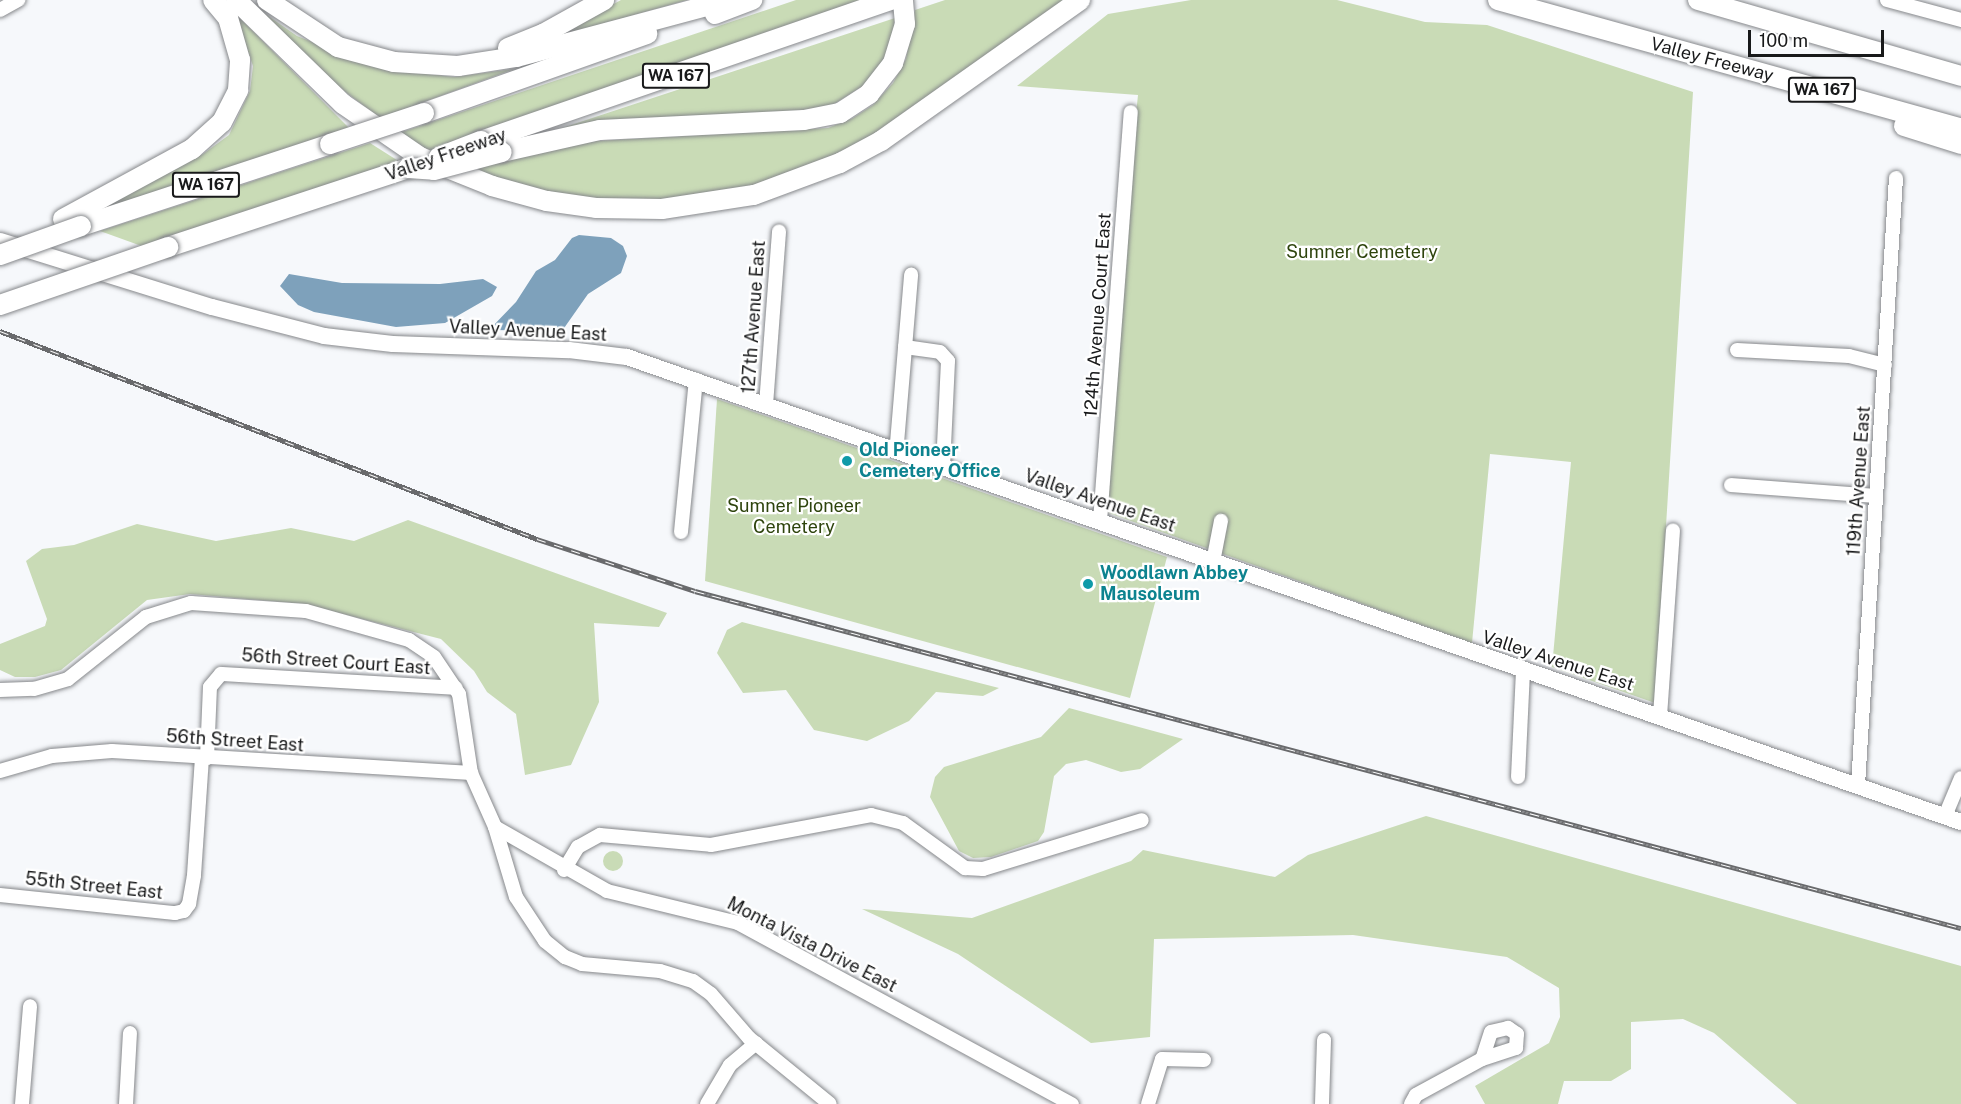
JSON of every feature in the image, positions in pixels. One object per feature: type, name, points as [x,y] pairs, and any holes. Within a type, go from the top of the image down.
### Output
[{"type":"highway","points":[[0,243],[72,223],[192,149],[222,122],[238,90],[240,60],[228,18],[213,0]]},
{"type":"highway","points":[[236,0],[343,104],[420,157],[492,186],[547,201],[596,208],[662,209],[754,195],[840,163],[881,141],[1080,0]]},
{"type":"highway","points":[[267,0],[338,47],[370,57],[458,66],[516,57],[728,0]]},
{"type":"highway","points":[[301,23],[373,49],[458,57],[488,53],[528,41],[604,0]]},
{"type":"highway","name":"WA 167","points":[[0,255],[72,223],[330,144],[752,0]]},
{"type":"highway","name":"Valley Freeway","points":[[0,305],[380,178],[890,0]]},
{"type":"highway","points":[[408,168],[434,170],[600,130],[804,120],[840,113],[869,94],[893,63],[905,24],[903,0]]},
{"type":"highway","name":"Valley Freeway","points":[[1498,0],[1961,128]]},
{"type":"highway","points":[[1698,0],[1961,75]]},
{"type":"highway","points":[[1833,39],[1961,67]]},
{"type":"highway","points":[[1705,59],[1961,144]]},
{"type":"main road","name":"Valley Avenue East","points":[[0,243],[212,307],[324,336],[393,344],[603,353],[696,380],[1961,822]]},
{"type":"street","points":[[0,10],[18,0]]},
{"type":"street","points":[[1887,0],[1903,2],[1961,20]]},
{"type":"street","name":"124th Avenue Court East","points":[[1100,521],[1131,112]]},
{"type":"street","name":"119th Avenue East","points":[[1858,785],[1896,178]]},
{"type":"street","name":"127th Avenue East","points":[[766,405],[779,231]]},
{"type":"street","points":[[891,449],[897,443],[911,275]]},
{"type":"street","points":[[905,348],[940,352],[948,361],[943,466]]},
{"type":"street","points":[[1737,350],[1849,356],[1885,365]]},
{"type":"street","points":[[681,532],[696,380]]},
{"type":"street","points":[[1731,485],[1876,496]]},
{"type":"street","points":[[1213,562],[1221,521]]},
{"type":"street","points":[[1660,716],[1673,530]]},
{"type":"street","points":[[0,690],[34,689],[68,679],[146,617],[191,603],[220,602],[306,611],[409,640],[434,657],[456,688],[471,773],[495,827],[516,897],[555,950],[597,968],[660,971],[693,981],[711,994],[756,1043],[830,1104]]},
{"type":"street","points":[[1518,777],[1523,670]]},
{"type":"street","name":"56th Street Court East","points":[[205,758],[209,696],[215,678],[226,674],[456,688]]},
{"type":"street","name":"56th Street East","points":[[0,771],[52,756],[95,751],[471,773]]},
{"type":"street","name":"55th Street East","points":[[0,895],[175,913],[184,911],[189,904],[194,875],[205,758]]},
{"type":"street","points":[[1944,816],[1961,778]]},
{"type":"street","points":[[564,870],[578,847],[600,835],[711,845],[871,815],[903,823],[952,860],[965,867],[983,869],[1142,820]]},
{"type":"street","name":"Monta Vista Drive East","points":[[495,827],[564,870],[607,891],[738,924],[1072,1104]]},
{"type":"street","points":[[22,1104],[30,1006]]},
{"type":"street","points":[[126,1104],[130,1033]]},
{"type":"street","points":[[1322,1104],[1324,1040]]},
{"type":"street","points":[[707,1104],[730,1065],[756,1043]]},
{"type":"street","points":[[1148,1104],[1162,1059],[1204,1060]]},
{"type":"street","points":[[1411,1104],[1416,1095],[1482,1059]]},
{"type":"green space","points":[[621,0],[687,0],[546,40],[581,22]]},
{"type":"green space","points":[[796,0],[877,0],[430,151],[399,133]]},
{"type":"green space","points":[[945,0],[1067,0],[851,151],[781,180],[672,202],[598,200],[523,187],[469,169],[578,142],[828,128],[853,118],[873,105],[893,83],[906,59],[915,10]]},
{"type":"green space","name":"Sumner Cemetery","points":[[1191,0],[1337,0],[1425,22],[1487,25],[1693,92],[1655,703],[1552,667],[1571,462],[1490,454],[1472,643],[1103,511],[1119,278],[1138,95],[1017,86],[1108,14]]},
{"type":"green space","points":[[254,6],[297,36],[379,68],[454,77],[514,69],[380,118],[335,84]]},
{"type":"green space","points":[[235,13],[349,128],[84,218],[203,154],[229,135],[250,91],[253,66]]},
{"type":"green space","points":[[895,18],[891,48],[874,79],[826,109],[562,128]]},
{"type":"green space","points":[[370,143],[400,162],[147,248],[100,231]]},
{"type":"green space","name":"Sumner Pioneer Cemetery","points":[[717,399],[1167,557],[1130,698],[705,581]]},
{"type":"green space","points":[[408,520],[667,613],[659,627],[594,623],[599,702],[571,765],[525,775],[516,714],[487,692],[474,671],[441,639],[304,604],[190,594],[147,600],[61,670],[35,677],[15,677],[0,670],[0,644],[45,626],[47,619],[26,561],[42,549],[74,545],[137,524],[216,541],[291,528],[354,541]]},
{"type":"green space","points":[[742,622],[999,688],[983,696],[936,692],[909,721],[867,741],[814,730],[786,690],[743,693],[717,653],[727,630]]},
{"type":"green space","points":[[1069,708],[1183,739],[1140,769],[1121,772],[1086,760],[1066,764],[1054,776],[1044,832],[1038,841],[991,857],[973,858],[959,851],[930,797],[935,777],[944,767],[1041,737]]},
{"type":"green space","points":[[1426,816],[1961,966],[1961,1104],[1797,1104],[1714,1033],[1683,1019],[1631,1022],[1631,1069],[1611,1081],[1564,1081],[1558,1104],[1485,1104],[1475,1086],[1549,1043],[1560,1017],[1559,988],[1507,957],[1353,935],[1154,939],[1150,1037],[1091,1043],[958,954],[862,909],[972,918],[1131,861],[1143,850],[1275,877],[1308,855]]},
{"type":"green space","points":[[613,851],[620,854],[623,861],[620,868],[613,871],[606,868],[603,861],[606,854]]},
{"type":"water","points":[[579,235],[611,238],[623,246],[627,256],[621,273],[588,294],[562,331],[489,330],[516,302],[536,271],[555,260],[572,238]]},
{"type":"water","points":[[289,274],[342,283],[440,284],[483,279],[497,287],[492,296],[445,323],[396,327],[314,312],[298,305],[280,286]]},
{"type":"railway","points":[[0,331],[537,539],[695,591],[1961,928]]},
{"type":"place","name":"Old Pioneer Cemetery Office","points":[[847,461]]},
{"type":"place","name":"Woodlawn Abbey Mausoleum","points":[[1088,584]]}]
